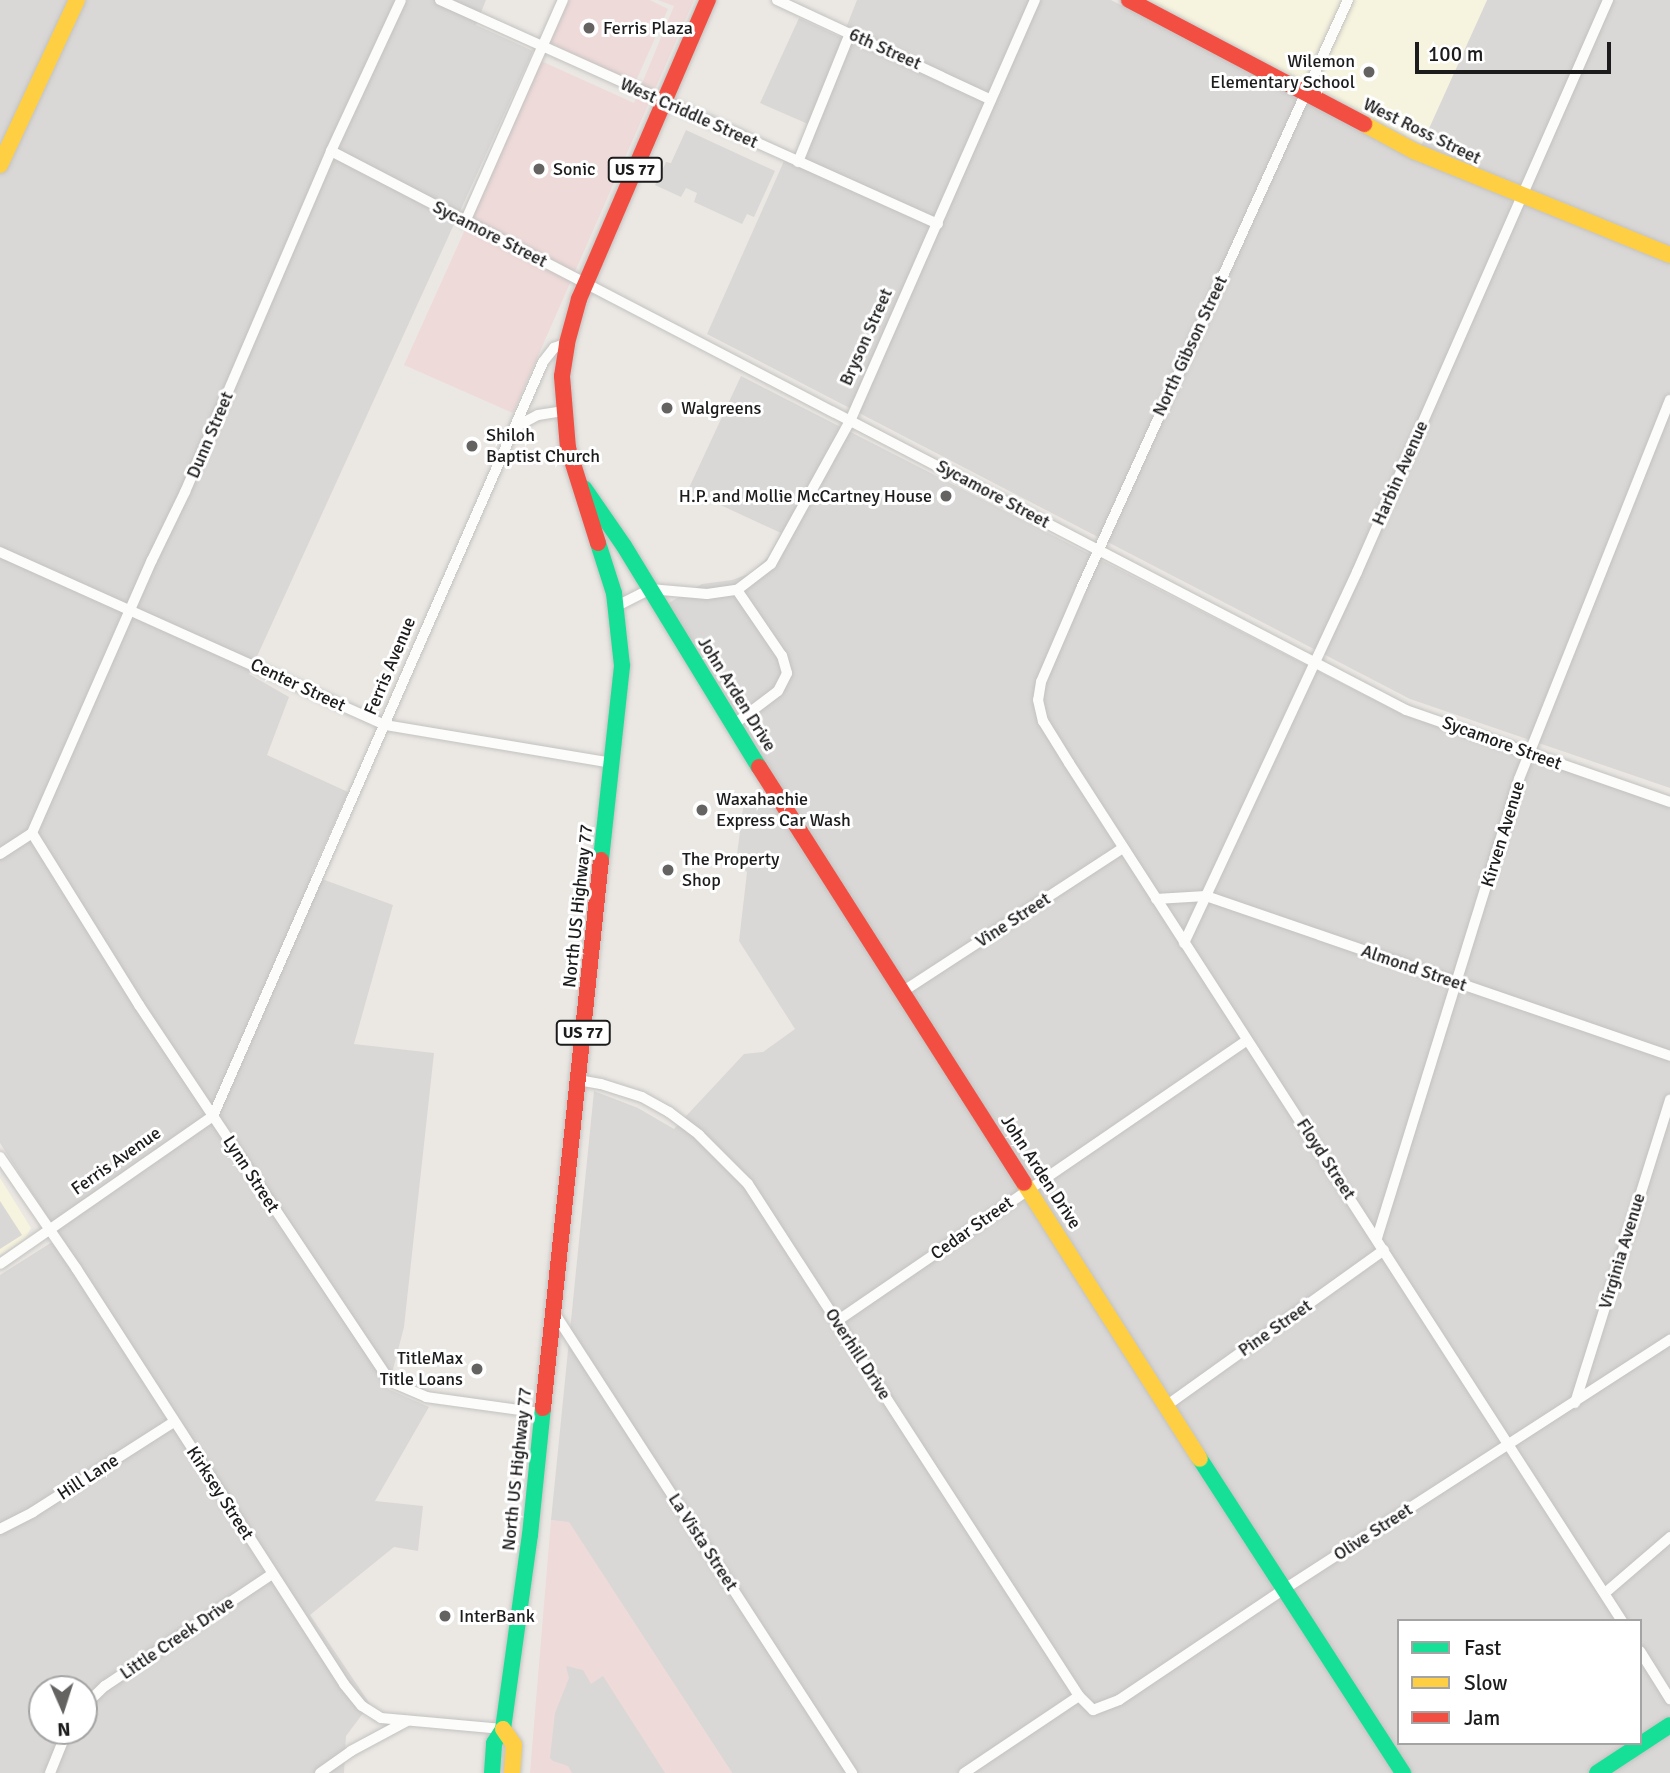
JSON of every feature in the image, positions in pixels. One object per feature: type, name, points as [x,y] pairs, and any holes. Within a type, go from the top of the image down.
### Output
[{"type":"street","points":[[1,160],[77,0]]},
{"type":"street","name":"Dunn Street","points":[[32,833],[185,492],[331,151],[401,0]]},
{"type":"street","name":"West Criddle Street","points":[[440,0],[938,224]]},
{"type":"street","points":[[465,222],[563,0]]},
{"type":"street","name":"Ferris Avenue","points":[[0,1264],[213,1116],[519,425],[547,355],[567,342],[586,283],[708,0]]},
{"type":"street","name":"6th Street","points":[[777,0],[991,100]]},
{"type":"street","name":"Bryson Street","points":[[737,590],[771,565],[851,419],[1035,0]]},
{"type":"street","name":"West Ross Street","points":[[1129,0],[1414,151],[1670,255]]},
{"type":"street","name":"North Gibson Street","points":[[1038,695],[1099,549],[1348,0]]},
{"type":"street","name":"Harbin Avenue","points":[[1184,943],[1313,661],[1357,572],[1608,0]]},
{"type":"street","points":[[797,162],[850,33]]},
{"type":"street","name":"Sycamore Street","points":[[331,151],[851,419],[1406,710],[1670,802]]},
{"type":"street","name":"North US Highway 77","points":[[492,1773],[494,1743],[503,1729],[530,1535],[622,666],[617,606],[572,470],[563,411],[567,342]]},
{"type":"street","name":"Kirven Avenue","points":[[1377,1238],[1529,754],[1670,400]]},
{"type":"street","points":[[519,425],[538,415],[563,411]]},
{"type":"street","points":[[572,470],[650,590]]},
{"type":"street","name":"Center Street","points":[[0,551],[385,725],[612,762]]},
{"type":"street","points":[[617,606],[650,590],[688,594],[737,590],[782,656],[787,673],[778,691],[733,725]]},
{"type":"street","name":"John Arden Drive","points":[[650,590],[902,992],[1283,1590],[1403,1773]]},
{"type":"street","name":"Floyd Street","points":[[1038,695],[1043,721],[1123,848],[1621,1619]]},
{"type":"street","points":[[0,854],[32,833]]},
{"type":"street","name":"Lynn Street","points":[[32,833],[139,1005],[386,1376],[396,1384],[426,1397],[542,1413]]},
{"type":"street","name":"Vine Street","points":[[902,992],[1123,848]]},
{"type":"street","name":"Almond Street","points":[[1156,900],[1206,896],[1670,1056]]},
{"type":"street","name":"Cedar Street","points":[[837,1321],[1247,1040]]},
{"type":"street","name":"Overhill Drive","points":[[578,1080],[642,1097],[669,1112],[716,1150],[748,1184],[1079,1696]]},
{"type":"street","name":"Virginia Avenue","points":[[1575,1403],[1670,1099]]},
{"type":"street","name":"Kirksey Street","points":[[0,1157],[51,1231],[272,1574],[362,1706],[381,1718],[503,1729]]},
{"type":"street","name":"Pine Street","points":[[1166,1406],[1384,1250]]},
{"type":"street","name":"La Vista Street","points":[[554,1312],[852,1773]]},
{"type":"street","name":"Olive Street","points":[[1079,1696],[1093,1710],[1119,1700],[1283,1590],[1670,1340]]},
{"type":"street","name":"Hill Lane","points":[[0,1529],[33,1512],[174,1422]]},
{"type":"street","points":[[1605,1593],[1670,1537]]},
{"type":"street","name":"Little Creek Drive","points":[[98,1693],[272,1574]]},
{"type":"street","points":[[1642,1654],[1670,1699]]},
{"type":"street","points":[[964,1773],[1079,1696]]},
{"type":"street","points":[[320,1773],[345,1754],[407,1721]]},
{"type":"street","points":[[1642,1743],[1670,1725]]},
{"type":"street","name":"North US Highway 77","points":[[503,1729],[514,1745],[512,1773]]},
{"type":"street","points":[[50,1773],[61,1745]]},
{"type":"street","points":[[1597,1773],[1640,1745]]},
{"type":"shaded area","points":[[0,0],[486,0],[476,25],[533,51],[249,674],[289,697],[267,755],[348,792],[311,875],[393,905],[354,1044],[434,1053],[404,1327],[388,1389],[429,1407],[375,1501],[423,1506],[418,1551],[394,1547],[310,1615],[370,1704],[346,1736],[344,1773],[0,1773],[0,1275],[60,1237],[0,1143]]},
{"type":"shaded area","points":[[569,0],[650,0],[668,9],[635,83],[550,43]]},
{"type":"shaded area","points":[[658,0],[694,0],[513,413],[404,365],[541,61],[634,103],[674,6]]},
{"type":"shaded area","points":[[857,0],[1111,0],[1415,158],[1487,0],[1670,0],[1670,788],[1410,699],[707,334],[784,161],[792,164],[808,124],[760,103],[799,18],[842,38]]},
{"type":"shaded area","name":"Wilemon Elementary School","points":[[1144,0],[1487,0],[1422,144]]},
{"type":"shaded area","points":[[686,130],[775,171],[754,217],[747,214],[742,224],[694,202],[697,193],[686,188],[681,197],[655,185],[666,162],[671,163]]},
{"type":"shaded area","points":[[741,376],[1404,715],[1670,806],[1670,1773],[1411,1773],[1384,1733],[1395,1773],[732,1773],[569,1523],[551,1520],[594,1091],[638,1108],[674,1129],[744,1054],[763,1052],[795,1029],[739,941],[747,872],[736,862],[743,808],[777,785],[665,605],[702,584],[732,580],[751,573],[768,557],[781,533],[688,490]]},
{"type":"shaded area","points":[[0,1178],[31,1228],[25,1239],[0,1255]]},
{"type":"shaded area","points":[[0,1201],[22,1235],[0,1249]]},
{"type":"shaded area","points":[[551,1520],[569,1522],[732,1773],[530,1773]]},
{"type":"shaded area","points":[[566,1666],[583,1670],[591,1684],[603,1676],[665,1773],[572,1773],[568,1766],[550,1758],[555,1713],[569,1678]]},
{"type":"traffic: fast","points":[[584,488],[624,546],[759,767]]},
{"type":"traffic: fast","points":[[598,543],[614,593],[622,666],[601,860]]},
{"type":"traffic: fast","points":[[492,1773],[494,1743],[503,1729],[530,1535],[543,1408]]},
{"type":"traffic: fast","points":[[1200,1459],[1403,1773]]},
{"type":"traffic: fast","points":[[1642,1743],[1670,1725]]},
{"type":"traffic: fast","points":[[1597,1773],[1640,1745]]},
{"type":"traffic: slow","points":[[0,165],[77,0]]},
{"type":"traffic: slow","points":[[1364,124],[1414,151],[1670,255]]},
{"type":"traffic: slow","points":[[1024,1183],[1200,1459]]},
{"type":"traffic: slow","points":[[503,1729],[514,1745],[512,1773]]},
{"type":"traffic: jam","points":[[598,543],[568,448],[562,376],[567,343],[579,299],[708,0]]},
{"type":"traffic: jam","points":[[1129,0],[1364,124]]},
{"type":"traffic: jam","points":[[759,767],[1024,1183]]},
{"type":"traffic: jam","points":[[543,1408],[601,860]]},
{"type":"place","name":"Ferris Plaza","points":[[589,28]]},
{"type":"place","name":"Wilemon Elementary School","points":[[1369,72]]},
{"type":"place","name":"Sonic","points":[[539,169]]},
{"type":"place","name":"Walgreens","points":[[667,408]]},
{"type":"place","name":"Shiloh Baptist Church","points":[[472,446]]},
{"type":"place","name":"H.P. and Mollie McCartney House","points":[[946,496]]},
{"type":"place","name":"Waxahachie Express Car Wash","points":[[702,810]]},
{"type":"place","name":"The Property Shop","points":[[668,870]]},
{"type":"place","name":"TitleMax Title Loans","points":[[477,1369]]},
{"type":"place","name":"InterBank","points":[[445,1616]]}]
